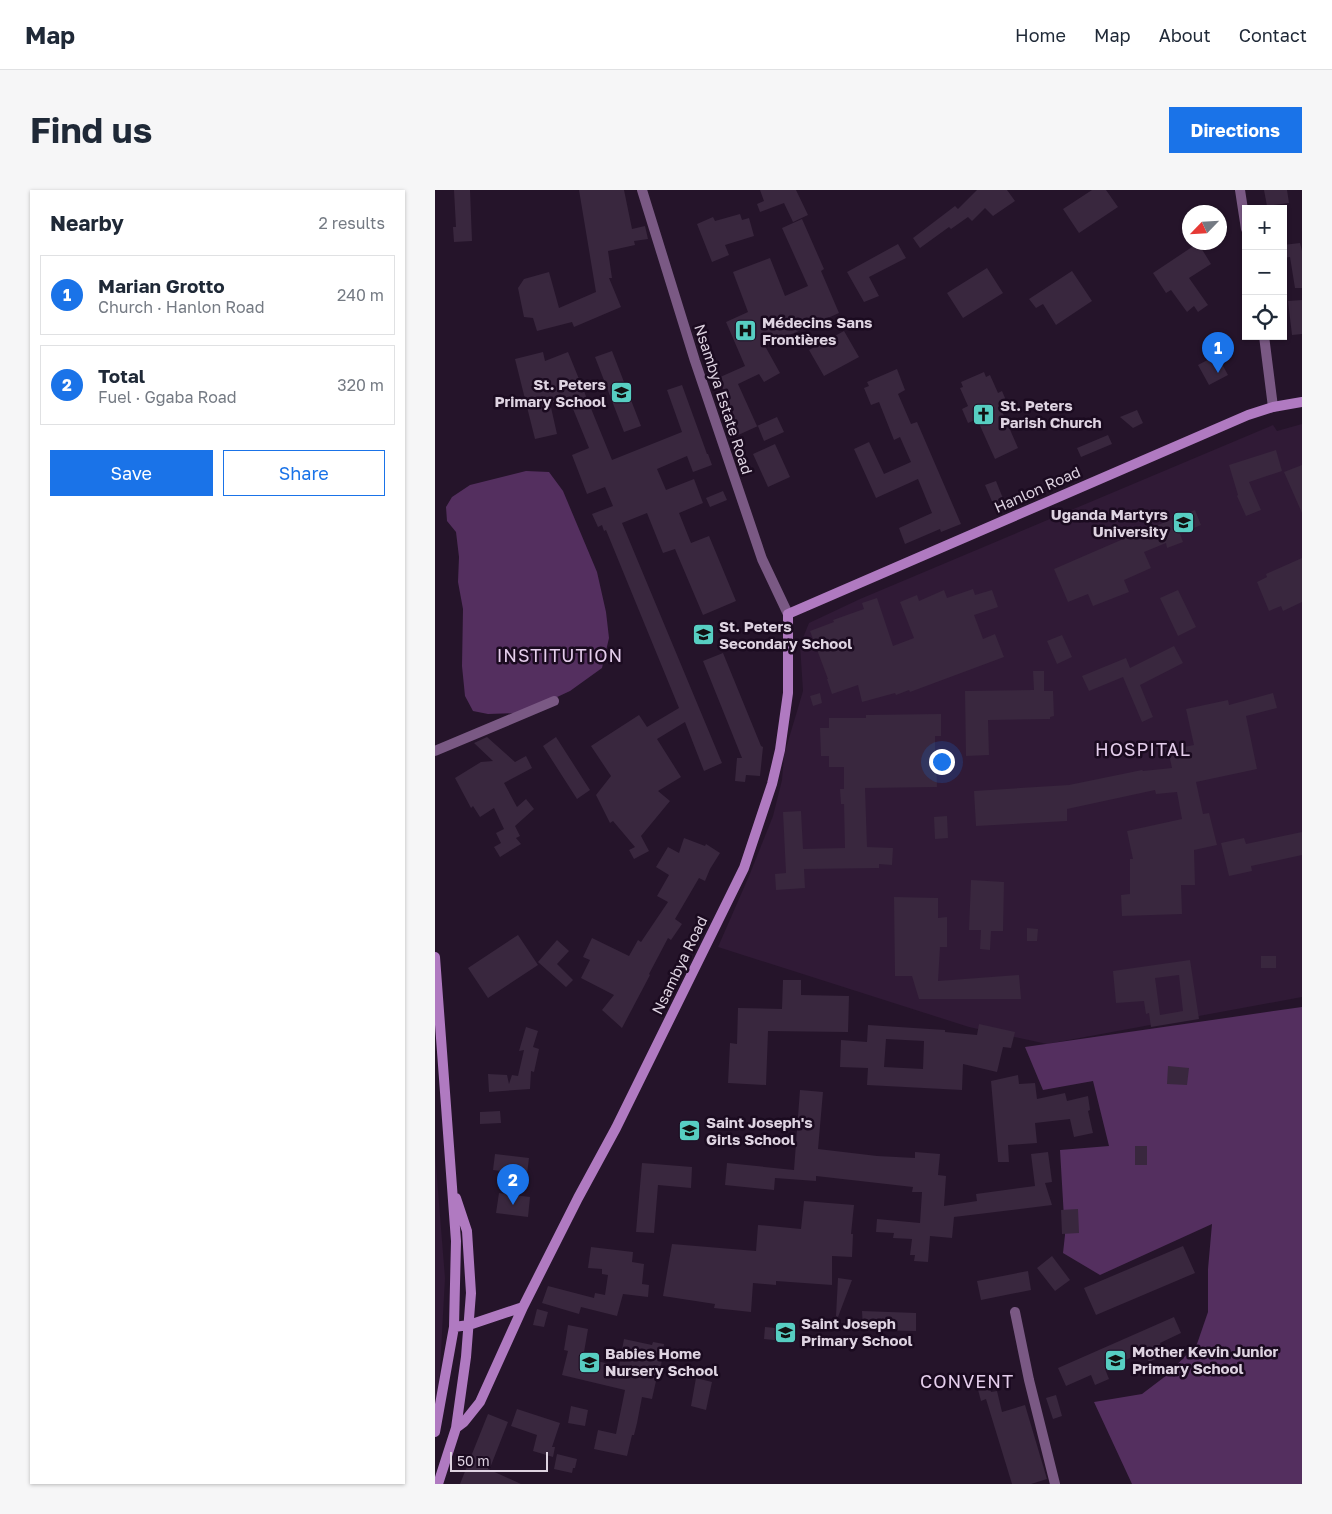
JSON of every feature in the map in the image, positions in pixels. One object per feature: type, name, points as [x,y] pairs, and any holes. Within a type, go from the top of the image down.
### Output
[{"type":"main road","name":"Hanlon Road","points":[[788,614],[1248,415],[1302,402]]},
{"type":"main road","name":"Nsambya Road","points":[[456,1428],[464,1422],[480,1402],[523,1307],[616,1128],[743,868],[774,778],[780,750],[787,694],[788,614]]},
{"type":"main road","points":[[435,957],[456,1241],[453,1327],[435,1432]]},
{"type":"main road","points":[[438,1484],[456,1428],[469,1325],[471,1293],[467,1231],[450,1180]]},
{"type":"main road","points":[[453,1327],[469,1325],[523,1307]]},
{"type":"street","name":"Nsambya Estate Road","points":[[643,190],[695,361],[759,549],[788,614]]},
{"type":"street","points":[[1240,190],[1242,205]]},
{"type":"street","points":[[1264,340],[1273,408]]},
{"type":"street","points":[[435,751],[555,702]]},
{"type":"street","points":[[1015,1312],[1029,1380],[1055,1484]]},
{"type":"shaded area","points":[[1302,424],[1302,997],[1047,1044],[969,1027],[718,947],[773,816],[782,780],[784,755],[803,691],[800,645],[809,623],[860,599],[1273,425],[1277,431]]},
{"type":"shaded area","points":[[526,471],[549,472],[563,491],[597,572],[606,612],[609,638],[602,668],[570,691],[523,713],[488,714],[473,711],[465,696],[462,666],[463,609],[458,582],[459,557],[456,532],[447,521],[446,507],[452,497],[470,485]]},
{"type":"shaded area","points":[[1302,1007],[1302,1484],[1132,1484],[1094,1402],[1142,1394],[1167,1375],[1197,1344],[1208,1312],[1208,1269],[1212,1224],[1100,1275],[1063,1253],[1065,1235],[1060,1150],[1109,1146],[1093,1081],[1043,1090],[1025,1047]]},
{"type":"shaded area","points":[[435,1153],[445,1278],[439,1388],[435,1404]]},
{"type":"building","points":[[454,190],[470,190],[472,241],[454,242],[453,227],[456,227]]},
{"type":"building","points":[[579,190],[624,190],[632,229],[645,226],[648,239],[634,241],[635,245],[608,251],[612,278],[609,278],[621,307],[574,327],[572,322],[537,331],[533,318],[524,317],[518,288],[524,279],[549,272],[559,308],[596,292]]},
{"type":"building","points":[[760,190],[796,190],[808,215],[793,222],[784,203],[760,212],[757,204],[764,201]]},
{"type":"building","points":[[977,190],[1007,190],[1015,201],[993,216],[985,208],[972,221],[968,217],[951,229],[949,227],[920,248],[913,238],[955,206],[958,209]]},
{"type":"building","points":[[1092,190],[1106,190],[1118,207],[1079,233],[1063,209]]},
{"type":"building","points":[[1264,190],[1287,190],[1289,203],[1267,205]]},
{"type":"building","points":[[740,214],[742,220],[749,218],[754,236],[725,245],[729,255],[712,262],[697,224],[713,217],[715,221]]},
{"type":"building","points":[[802,219],[824,269],[821,271],[839,313],[765,346],[780,373],[764,382],[759,374],[738,384],[757,426],[777,417],[784,432],[764,441],[758,426],[736,436],[720,403],[728,400],[718,378],[745,366],[726,322],[748,312],[733,272],[770,258],[785,296],[808,286],[782,228]]},
{"type":"building","points":[[1300,243],[1302,251],[1302,288],[1295,288],[1290,257],[1287,257],[1287,245]]},
{"type":"building","points":[[898,244],[906,258],[869,277],[879,296],[864,302],[847,272]]},
{"type":"building","points":[[1188,250],[1202,250],[1211,264],[1189,278],[1208,305],[1198,312],[1194,306],[1187,312],[1171,290],[1166,293],[1153,273]]},
{"type":"building","points":[[987,268],[1003,293],[963,318],[947,293]]},
{"type":"building","points":[[1072,271],[1092,301],[1056,325],[1043,304],[1036,308],[1029,299]]},
{"type":"building","points":[[1302,300],[1302,334],[1292,335],[1288,301]]},
{"type":"building","points":[[844,331],[859,357],[824,376],[809,350]]},
{"type":"building","points":[[612,351],[641,426],[624,432],[595,357]]},
{"type":"building","points":[[543,352],[545,361],[568,352],[612,460],[682,432],[667,390],[682,385],[712,465],[693,472],[687,456],[657,469],[666,490],[694,479],[703,503],[679,513],[691,543],[709,536],[736,601],[703,615],[675,549],[663,553],[647,513],[622,523],[722,763],[704,771],[685,722],[657,739],[681,777],[658,791],[670,801],[641,836],[649,851],[634,859],[629,850],[635,847],[613,821],[610,823],[596,795],[611,776],[591,746],[639,715],[647,727],[679,708],[606,530],[604,531],[602,525],[598,527],[592,514],[613,506],[605,487],[587,494],[572,455],[589,448],[569,399],[550,403],[557,434],[535,439],[515,359]]},
{"type":"building","points":[[1217,355],[1228,375],[1209,385],[1198,365]]},
{"type":"building","points":[[897,369],[905,390],[898,394],[911,424],[917,422],[961,524],[941,532],[940,529],[905,544],[899,528],[932,513],[918,479],[876,498],[854,449],[869,442],[884,474],[911,462],[900,437],[894,440],[879,402],[871,405],[864,388],[869,386],[867,382]]},
{"type":"building","name":"St. Peters Parish Church","points":[[984,372],[986,377],[990,375],[998,393],[1002,391],[1008,405],[1001,409],[1018,448],[995,459],[977,419],[968,423],[962,409],[968,406],[960,388],[963,387],[961,382]]},
{"type":"building","points":[[1137,410],[1143,423],[1133,428],[1120,417]]},
{"type":"building","points":[[1108,435],[1112,444],[1081,457],[1077,448]]},
{"type":"building","points":[[775,444],[790,477],[768,487],[753,454]]},
{"type":"building","points":[[1276,450],[1282,471],[1249,482],[1261,510],[1246,516],[1237,496],[1229,465]]},
{"type":"building","points":[[1302,465],[1302,513],[1284,472]]},
{"type":"building","points":[[996,481],[1004,501],[994,506],[985,485]]},
{"type":"building","points":[[723,491],[727,500],[710,507],[706,498]]},
{"type":"building","points":[[1195,510],[1201,525],[1180,534],[1183,542],[1167,548],[1166,543],[1144,552],[1151,568],[1124,580],[1129,592],[1093,606],[1088,594],[1068,602],[1054,569],[1121,540],[1119,536],[1134,530],[1136,534]]},
{"type":"building","points":[[1302,558],[1302,602],[1283,611],[1281,606],[1269,611],[1257,582],[1267,577],[1266,574]]},
{"type":"building","points":[[973,589],[975,595],[992,590],[998,607],[974,615],[983,639],[995,634],[1004,657],[910,692],[909,690],[896,695],[895,693],[862,702],[858,685],[832,694],[810,631],[834,622],[833,620],[864,609],[862,603],[877,598],[893,646],[914,638],[900,602],[917,595],[919,601],[944,590],[947,598]]},
{"type":"building","points":[[1178,590],[1196,627],[1178,636],[1160,598]]},
{"type":"building","points":[[1062,635],[1072,657],[1057,664],[1047,641]]},
{"type":"building","points":[[1174,646],[1183,663],[1140,685],[1153,717],[1142,722],[1123,677],[1089,691],[1082,676],[1126,658],[1130,668]]},
{"type":"building","points":[[723,653],[763,747],[760,776],[746,775],[745,782],[735,781],[737,758],[742,758],[703,661]]},
{"type":"building","points":[[1033,671],[1044,671],[1044,691],[1053,691],[1054,716],[1050,717],[1050,719],[988,720],[989,755],[966,756],[965,691],[1034,690]]},
{"type":"building","points":[[820,693],[822,703],[813,706],[810,696]]},
{"type":"building","points":[[1273,693],[1277,708],[1246,716],[1257,769],[1196,782],[1203,814],[1209,813],[1217,845],[1194,850],[1195,885],[1181,885],[1182,914],[1122,916],[1121,895],[1130,894],[1130,859],[1133,859],[1127,831],[1182,819],[1177,792],[1156,794],[1155,790],[1067,809],[1067,821],[976,826],[974,791],[1069,785],[1142,770],[1172,768],[1168,750],[1194,745],[1186,709],[1228,700],[1229,705]]},
{"type":"building","points":[[941,714],[941,736],[935,736],[937,787],[865,788],[867,847],[893,848],[892,865],[879,864],[879,868],[804,869],[805,888],[776,890],[775,874],[786,873],[783,812],[801,811],[803,849],[845,848],[844,804],[841,804],[840,789],[844,789],[844,767],[829,767],[829,756],[821,756],[820,728],[829,728],[829,718],[866,718],[866,715]]},
{"type":"building","points":[[487,737],[515,762],[526,756],[532,768],[504,783],[517,807],[526,799],[534,809],[515,826],[520,836],[516,838],[521,844],[500,857],[494,847],[501,843],[496,833],[504,829],[494,808],[480,817],[473,806],[471,808],[455,778],[481,762],[493,761],[474,743]]},
{"type":"building","points":[[556,737],[590,790],[577,799],[543,746]]},
{"type":"building","points":[[947,816],[948,838],[935,839],[934,817]]},
{"type":"building","points":[[1302,832],[1302,855],[1251,866],[1252,871],[1229,876],[1221,843],[1244,838],[1246,844]]},
{"type":"building","points":[[684,838],[705,846],[706,844],[720,853],[705,881],[699,878],[675,919],[682,924],[671,940],[668,938],[622,1028],[602,1010],[614,995],[581,978],[590,960],[583,957],[592,938],[629,956],[638,940],[641,942],[668,902],[657,896],[669,875],[656,867],[668,847],[679,853]]},
{"type":"building","points":[[971,880],[1004,882],[1003,931],[991,931],[990,950],[980,949],[981,930],[969,930]]},
{"type":"building","points":[[894,897],[938,898],[938,918],[947,917],[947,947],[940,947],[938,981],[1019,975],[1021,999],[919,999],[912,976],[895,976]]},
{"type":"building","points":[[1027,928],[1038,929],[1037,941],[1027,941]]},
{"type":"building","points":[[518,935],[538,965],[488,998],[468,968]]},
{"type":"building","points":[[557,940],[569,951],[557,964],[573,980],[566,987],[538,962]]},
{"type":"building","points":[[1261,956],[1276,956],[1276,968],[1261,968]]},
{"type":"building","points":[[1190,960],[1199,1019],[1151,1027],[1149,1013],[1146,1014],[1144,1001],[1116,1003],[1113,971]],"holes":[[[1179,975],[1183,1011],[1160,1015],[1155,978]]]},
{"type":"building","points":[[783,980],[801,980],[801,995],[849,996],[848,1032],[768,1031],[766,1085],[728,1083],[730,1043],[737,1044],[738,1008],[782,1009]]},
{"type":"building","points":[[979,1024],[1015,1032],[1011,1048],[1003,1047],[997,1072],[963,1064],[962,1090],[867,1085],[868,1068],[840,1067],[841,1040],[867,1042],[868,1025],[945,1030],[945,1032],[977,1035]],"holes":[[[886,1039],[924,1041],[923,1069],[884,1067]]]},
{"type":"building","points":[[526,1027],[538,1031],[533,1047],[539,1049],[534,1072],[531,1071],[530,1089],[489,1092],[488,1074],[507,1075],[509,1084],[512,1075],[518,1076],[524,1050],[519,1051]]},
{"type":"building","points":[[1168,1066],[1189,1068],[1187,1085],[1167,1084]]},
{"type":"building","points":[[1018,1075],[1019,1084],[1035,1083],[1037,1099],[1065,1093],[1067,1101],[1088,1096],[1090,1110],[1088,1111],[1093,1133],[1074,1137],[1070,1119],[1035,1123],[1037,1143],[1008,1145],[1009,1162],[998,1162],[991,1081]]},
{"type":"building","points":[[800,1090],[823,1092],[818,1149],[877,1156],[915,1158],[915,1152],[940,1154],[938,1175],[946,1176],[944,1206],[977,1201],[976,1194],[1035,1186],[1031,1154],[1048,1152],[1052,1182],[1045,1183],[1052,1205],[954,1217],[952,1238],[930,1236],[928,1262],[914,1261],[915,1255],[910,1255],[912,1239],[893,1238],[894,1233],[876,1232],[877,1219],[920,1223],[922,1192],[912,1192],[913,1187],[816,1176],[816,1181],[775,1178],[774,1190],[725,1185],[727,1163],[794,1170]]},
{"type":"building","points":[[500,1111],[501,1123],[480,1124],[480,1112]]},
{"type":"building","points":[[1135,1146],[1147,1146],[1147,1165],[1135,1165]]},
{"type":"building","points":[[495,1154],[529,1158],[527,1174],[493,1170]]},
{"type":"building","points":[[642,1163],[692,1167],[691,1188],[658,1185],[654,1233],[636,1232]]},
{"type":"building","points":[[499,1193],[530,1197],[528,1217],[496,1213]]},
{"type":"building","points":[[804,1201],[854,1205],[851,1234],[853,1234],[852,1257],[832,1256],[832,1285],[776,1281],[776,1285],[753,1283],[751,1312],[714,1308],[715,1304],[663,1296],[672,1244],[756,1251],[758,1225],[801,1229]]},
{"type":"building","points":[[1078,1209],[1079,1233],[1062,1234],[1061,1210]]},
{"type":"building","points":[[1183,1246],[1195,1273],[1096,1315],[1084,1288]]},
{"type":"building","points":[[591,1247],[633,1252],[632,1262],[644,1264],[642,1284],[649,1285],[648,1297],[623,1294],[617,1316],[581,1307],[579,1314],[542,1303],[548,1286],[594,1298],[595,1293],[605,1295],[608,1275],[602,1274],[602,1269],[588,1268]]},
{"type":"building","points":[[1052,1256],[1070,1280],[1055,1291],[1037,1268]]},
{"type":"building","points":[[1028,1271],[1031,1290],[981,1300],[977,1281]]},
{"type":"building","points":[[838,1278],[852,1280],[838,1317],[836,1316]]},
{"type":"building","points":[[537,1309],[548,1312],[544,1327],[533,1325]]},
{"type":"building","points":[[862,1311],[916,1313],[916,1331],[863,1330]]},
{"type":"building","points":[[1174,1317],[1181,1333],[1160,1343],[1165,1354],[1149,1362],[1144,1352],[1105,1369],[1109,1379],[1095,1385],[1091,1375],[1066,1386],[1058,1368]]},
{"type":"building","points":[[568,1325],[588,1329],[583,1358],[619,1366],[624,1339],[652,1345],[653,1342],[664,1344],[660,1373],[658,1372],[652,1399],[642,1397],[634,1435],[632,1435],[627,1456],[594,1449],[598,1430],[616,1434],[625,1390],[562,1375],[568,1351],[564,1350]]},
{"type":"building","points":[[765,1327],[795,1330],[794,1342],[764,1339]]},
{"type":"building","points":[[696,1378],[712,1382],[706,1410],[691,1406]]},
{"type":"building","points":[[988,1379],[991,1392],[997,1391],[1002,1412],[1025,1405],[1047,1479],[1031,1484],[1012,1484],[986,1399],[981,1401],[976,1382]]},
{"type":"building","points":[[1056,1395],[1062,1416],[1053,1419],[1046,1398]]},
{"type":"building","points":[[571,1406],[588,1410],[585,1426],[568,1423]]},
{"type":"building","points":[[517,1409],[560,1423],[552,1447],[555,1447],[553,1457],[533,1451],[537,1435],[511,1426]]},
{"type":"building","points":[[488,1414],[508,1422],[488,1469],[521,1484],[460,1484]]},
{"type":"building","points":[[557,1454],[577,1459],[572,1473],[554,1469]]},
{"type":"place","name":"Médecins Sans Frontières","points":[[746,331]]},
{"type":"place","name":"Marian Grotto","points":[[1218,373]]},
{"type":"place","name":"St. Peters Primary School","points":[[622,393]]},
{"type":"place","name":"St. Peters Parish Church","points":[[984,414]]},
{"type":"place","name":"Uganda Martyrs University","points":[[1184,523]]},
{"type":"place","name":"St. Peters Secondary School","points":[[703,635]]},
{"type":"place","name":"Saint Joseph's Girls School","points":[[690,1131]]},
{"type":"place","name":"Total","points":[[513,1205]]},
{"type":"place","name":"Saint Joseph Primary School","points":[[785,1332]]},
{"type":"place","name":"Mother Kevin Junior Primary School","points":[[1116,1360]]},
{"type":"place","name":"Babies Home Nursery School","points":[[589,1362]]},
{"type":"district","name":"INSTITUTION","points":[[560,655]]},
{"type":"district","name":"HOSPITAL","points":[[1143,749]]},
{"type":"district","name":"CONVENT","points":[[967,1381]]}]
